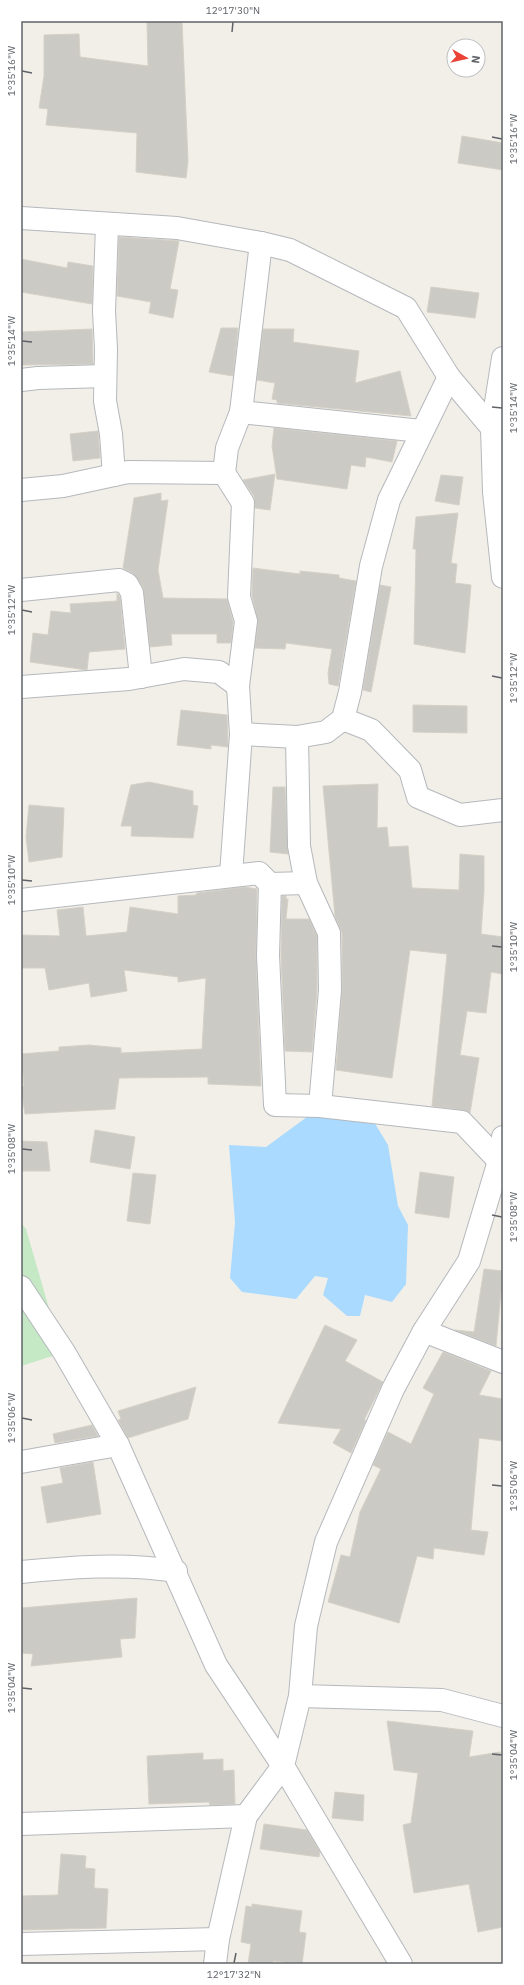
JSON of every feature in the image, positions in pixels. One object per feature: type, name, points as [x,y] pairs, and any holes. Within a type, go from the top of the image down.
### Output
[{"type":"street","points":[[21,218],[107,225],[177,228],[261,243],[290,250],[406,308],[449,377],[492,428]]},
{"type":"street","points":[[107,225],[104,311],[106,349],[105,401],[111,434],[114,475]]},
{"type":"street","points":[[231,875],[241,734],[238,686],[246,621],[239,597],[243,503],[224,473],[227,448],[241,412],[261,243]]},
{"type":"street","points":[[503,358],[492,428],[499,493],[503,577]]},
{"type":"street","points":[[21,380],[105,376]]},
{"type":"street","points":[[241,734],[297,738],[326,732],[343,719],[350,692],[371,566],[388,500],[449,377]]},
{"type":"street","points":[[241,412],[421,432]]},
{"type":"street","points":[[21,490],[64,486],[128,472],[224,473]]},
{"type":"street","points":[[21,590],[119,580],[127,584],[132,593],[141,677]]},
{"type":"street","points":[[21,687],[141,677],[184,669],[219,672],[238,686]]},
{"type":"street","points":[[343,719],[372,730],[410,770],[418,797],[460,815],[503,810]]},
{"type":"street","points":[[297,738],[299,846],[306,883],[329,932],[330,990],[320,1106]]},
{"type":"street","points":[[21,900],[259,873],[270,884],[306,883]]},
{"type":"street","points":[[270,884],[268,955],[275,1105],[320,1106],[462,1122],[501,1161]]},
{"type":"street","points":[[215,1964],[218,1939],[246,1816],[283,1766],[300,1696],[306,1626],[326,1542],[393,1389],[424,1331],[469,1261],[501,1161],[503,1137]]},
{"type":"street","points":[[21,1287],[64,1352],[118,1445],[176,1571],[216,1664],[283,1766],[401,1964]]},
{"type":"street","points":[[424,1331],[503,1362]]},
{"type":"street","points":[[21,1462],[118,1445]]},
{"type":"street","points":[[21,1572],[89,1566],[144,1566],[176,1571]]},
{"type":"street","points":[[300,1696],[442,1700],[503,1716]]},
{"type":"street","points":[[21,1824],[246,1816]]},
{"type":"street","points":[[21,1944],[218,1939]]},
{"type":"green space","points":[[21,1223],[26,1229],[62,1353],[21,1366]]},
{"type":"water","points":[[311,1114],[371,1117],[388,1145],[398,1206],[408,1225],[406,1284],[392,1302],[365,1295],[360,1316],[347,1316],[323,1295],[328,1278],[315,1276],[296,1299],[242,1292],[230,1278],[235,1222],[229,1145],[266,1147]]},
{"type":"building","points":[[147,21],[182,21],[188,161],[186,178],[136,172],[137,133],[46,125],[48,109],[39,108],[44,76],[44,35],[79,34],[80,57],[148,66]]},
{"type":"building","points":[[462,136],[503,143],[503,170],[458,163]]},
{"type":"building","points":[[119,237],[179,241],[170,289],[178,290],[173,318],[149,313],[151,302],[117,296]]},
{"type":"building","points":[[21,259],[67,268],[68,262],[93,266],[92,304],[21,292]]},
{"type":"building","points":[[431,287],[479,293],[475,318],[427,312]]},
{"type":"building","points":[[221,328],[238,328],[233,376],[209,372]]},
{"type":"building","points":[[92,329],[93,364],[21,365],[21,332]]},
{"type":"building","points":[[263,329],[294,329],[293,342],[359,351],[355,383],[400,371],[411,416],[277,403],[277,400],[272,399],[275,383],[257,380]]},
{"type":"building","points":[[274,428],[397,441],[392,462],[366,457],[365,467],[351,465],[347,489],[277,479],[272,446]]},
{"type":"building","points":[[98,431],[100,458],[73,461],[70,434]]},
{"type":"building","points":[[275,474],[270,510],[255,508],[254,496],[243,480]]},
{"type":"building","points":[[441,475],[463,477],[459,505],[435,501]]},
{"type":"building","points":[[161,493],[161,501],[168,500],[158,570],[163,598],[227,599],[233,622],[231,643],[217,643],[217,634],[171,634],[172,645],[150,647],[143,587],[133,573],[123,568],[134,498]]},
{"type":"building","points":[[458,513],[451,563],[457,564],[455,583],[471,585],[465,653],[414,644],[416,549],[413,549],[416,517]]},
{"type":"building","points":[[253,568],[300,574],[300,571],[339,575],[339,578],[356,581],[338,686],[329,684],[328,673],[332,649],[286,643],[285,649],[255,648],[258,622],[252,595]]},
{"type":"building","points":[[380,585],[391,587],[371,692],[363,690]]},
{"type":"building","points":[[117,593],[120,597],[125,649],[89,652],[87,670],[30,662],[33,633],[48,635],[51,611],[71,613],[70,604],[117,601]]},
{"type":"building","points":[[413,705],[467,706],[467,733],[413,732]]},
{"type":"building","points":[[181,710],[227,715],[228,747],[211,745],[211,749],[177,745]]},
{"type":"building","points":[[149,782],[193,791],[193,805],[198,806],[193,838],[131,836],[132,826],[121,826],[131,785]]},
{"type":"building","points":[[378,784],[377,828],[387,827],[389,847],[408,846],[412,888],[459,890],[460,854],[484,856],[484,891],[481,934],[503,937],[503,974],[491,972],[486,1013],[467,1011],[460,1055],[479,1058],[470,1113],[463,1110],[432,1106],[447,954],[410,950],[392,1078],[336,1070],[342,991],[342,933],[335,916],[323,786]]},
{"type":"building","points":[[273,787],[285,787],[288,854],[270,852]]},
{"type":"building","points":[[29,805],[64,808],[62,857],[29,862],[26,837]]},
{"type":"building","points":[[245,887],[257,889],[256,956],[261,1086],[208,1084],[208,1077],[119,1078],[115,1109],[25,1114],[21,1087],[24,1086],[21,1054],[59,1051],[59,1047],[89,1045],[121,1048],[121,1053],[202,1049],[206,978],[178,982],[178,977],[124,970],[127,991],[91,997],[89,983],[49,990],[45,968],[21,968],[21,935],[60,936],[57,910],[83,907],[86,936],[127,932],[130,907],[178,914],[178,896],[196,895],[197,893]]},
{"type":"building","points":[[282,896],[286,896],[286,899],[288,899],[286,919],[309,919],[317,936],[317,990],[312,1052],[285,1051],[281,955]]},
{"type":"building","points":[[95,1130],[135,1137],[130,1169],[90,1162]]},
{"type":"building","points":[[21,1141],[47,1142],[50,1171],[21,1171]]},
{"type":"building","points":[[420,1172],[454,1177],[449,1218],[415,1213]]},
{"type":"building","points":[[133,1173],[156,1175],[150,1224],[127,1221]]},
{"type":"building","points":[[484,1269],[503,1271],[496,1346],[455,1330],[474,1332]]},
{"type":"building","points":[[325,1325],[357,1340],[345,1361],[383,1382],[364,1420],[366,1420],[351,1453],[333,1443],[341,1429],[278,1423]]},
{"type":"building","points":[[443,1352],[491,1371],[479,1395],[503,1399],[503,1441],[479,1438],[471,1530],[488,1532],[484,1555],[434,1548],[433,1559],[417,1556],[399,1623],[328,1602],[341,1555],[350,1557],[360,1512],[381,1469],[373,1465],[388,1432],[411,1444],[434,1394],[423,1388]]},
{"type":"building","points":[[196,1387],[188,1419],[128,1438],[118,1420],[121,1419],[118,1411]]},
{"type":"building","points":[[92,1425],[98,1436],[55,1443],[53,1434]]},
{"type":"building","points":[[93,1462],[101,1514],[47,1523],[41,1487],[63,1483],[60,1468]]},
{"type":"building","points":[[137,1598],[135,1638],[120,1639],[122,1657],[31,1666],[33,1654],[21,1653],[21,1608]]},
{"type":"building","points":[[387,1721],[473,1731],[469,1757],[500,1752],[503,1774],[503,1927],[478,1932],[469,1884],[414,1893],[403,1825],[411,1823],[418,1773],[394,1770]]},
{"type":"building","points":[[203,1753],[203,1760],[223,1759],[223,1771],[234,1770],[235,1804],[210,1805],[209,1802],[149,1804],[147,1756]]},
{"type":"building","points":[[335,1792],[364,1795],[363,1821],[332,1818]]},
{"type":"building","points":[[264,1824],[307,1830],[320,1852],[319,1857],[260,1849]]},
{"type":"building","points":[[61,1854],[86,1856],[85,1868],[95,1869],[94,1888],[108,1889],[106,1928],[21,1930],[21,1896],[58,1895]]},
{"type":"building","points":[[252,1904],[302,1911],[299,1932],[306,1933],[302,1964],[273,1961],[273,1964],[248,1964],[251,1944],[241,1942],[246,1906],[252,1907]]}]
